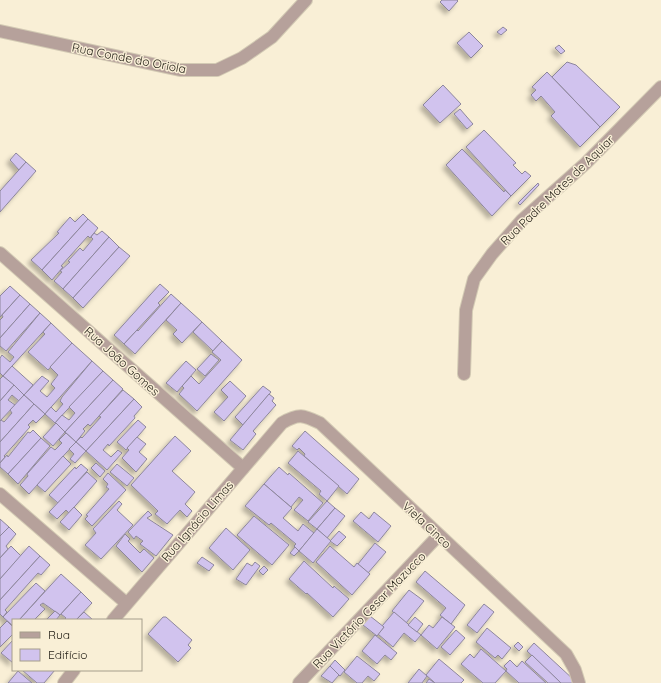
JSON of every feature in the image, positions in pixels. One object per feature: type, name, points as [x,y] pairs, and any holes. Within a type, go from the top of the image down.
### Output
[{"type":"street","name":"Rua Conde do Oriola","points":[[0,31],[180,70],[217,70],[242,58],[272,37],[306,0]]},
{"type":"street","name":"Rua Padre Mates de Aquiar","points":[[464,374],[466,310],[474,279],[492,254],[522,220],[586,163],[661,87]]},
{"type":"street","name":"Rua João Gomes","points":[[0,253],[243,468]]},
{"type":"street","name":"Viela Cinco","points":[[282,423],[294,416],[306,416],[320,424],[438,536],[566,654],[575,670],[579,683]]},
{"type":"street","name":"Rua Ignácio Limas","points":[[114,619],[282,423]]},
{"type":"street","points":[[0,494],[126,603]]},
{"type":"street","name":"Rua Victório Cesar Mazucco","points":[[299,683],[438,536]]},
{"type":"street","points":[[64,683],[73,671]]},
{"type":"building","points":[[442,0],[458,1],[449,11],[440,2]]},
{"type":"building","points":[[503,27],[507,30],[501,35],[497,32]]},
{"type":"building","points":[[469,32],[483,46],[471,58],[457,43]]},
{"type":"building","points":[[559,45],[565,51],[561,54],[555,48]]},
{"type":"building","points":[[567,62],[576,65],[620,107],[600,127],[552,77]]},
{"type":"building","points":[[547,72],[600,127],[580,147],[551,116],[555,112],[541,96],[536,101],[531,95],[536,90],[532,87]]},
{"type":"building","points":[[443,85],[461,104],[440,123],[423,105]]},
{"type":"building","points":[[460,109],[473,124],[467,129],[454,114]]},
{"type":"building","points":[[484,130],[516,163],[513,165],[522,174],[525,171],[531,176],[511,196],[466,147]]},
{"type":"building","points":[[462,149],[504,192],[505,190],[511,196],[492,216],[446,165]]},
{"type":"building","points":[[16,153],[26,162],[19,170],[10,160]]},
{"type":"building","points":[[26,162],[36,171],[0,212],[0,191]]},
{"type":"building","points":[[538,183],[539,185],[520,205],[518,203]]},
{"type":"building","points":[[83,214],[88,219],[42,270],[31,260],[59,233],[57,232],[70,217],[75,222]]},
{"type":"building","points":[[88,219],[98,228],[90,238],[88,236],[61,266],[63,267],[52,280],[42,270]]},
{"type":"building","points":[[102,231],[109,237],[63,289],[54,281],[62,272],[60,271],[70,262],[68,261],[80,248],[83,251],[93,239],[91,237],[94,233],[97,235]]},
{"type":"building","points":[[109,237],[119,247],[73,298],[63,289]]},
{"type":"building","points":[[119,247],[130,256],[83,308],[73,298]]},
{"type":"building","points":[[160,284],[169,292],[158,303],[160,305],[124,344],[114,335]]},
{"type":"building","points":[[10,286],[20,295],[0,317],[0,296]]},
{"type":"building","points":[[171,294],[181,303],[135,354],[124,344],[137,330],[138,331]]},
{"type":"building","points":[[20,295],[30,304],[0,338],[0,320],[3,317],[2,315]]},
{"type":"building","points":[[181,303],[202,322],[182,343],[173,334],[177,330],[166,320]]},
{"type":"building","points":[[30,304],[40,313],[6,351],[0,346],[0,338]]},
{"type":"building","points":[[40,313],[51,323],[3,376],[0,373],[0,358],[2,355],[10,362],[14,357],[8,352]]},
{"type":"building","points":[[202,322],[222,341],[213,351],[193,332]]},
{"type":"building","points":[[51,323],[72,343],[48,370],[28,352],[45,334],[43,332]]},
{"type":"building","points":[[222,341],[242,360],[197,411],[179,394],[184,388],[182,386],[191,376],[199,384],[221,360],[212,352]]},
{"type":"building","points":[[72,343],[92,361],[45,414],[24,395],[42,376],[49,381],[40,391],[47,397],[55,388],[51,384],[58,375],[50,367]]},
{"type":"building","points":[[211,354],[219,360],[205,376],[197,369]]},
{"type":"building","points":[[92,361],[103,371],[55,423],[45,414],[51,407],[56,412],[63,404],[60,401],[62,397]]},
{"type":"building","points":[[186,361],[196,370],[177,392],[166,383]]},
{"type":"building","points":[[12,366],[33,385],[24,395],[3,376]]},
{"type":"building","points":[[103,371],[113,380],[65,432],[55,423],[62,415],[69,420],[75,413],[69,407]]},
{"type":"building","points":[[3,376],[14,385],[0,401],[0,379]]},
{"type":"building","points":[[113,380],[123,389],[90,426],[88,424],[83,429],[85,431],[76,442],[65,432]]},
{"type":"building","points":[[230,381],[246,396],[224,421],[214,412],[228,397],[221,390]]},
{"type":"building","points":[[14,385],[24,395],[19,401],[12,395],[8,400],[15,405],[0,421],[0,401]]},
{"type":"building","points":[[263,386],[271,392],[243,425],[235,417]]},
{"type":"building","points":[[123,390],[134,399],[86,451],[76,442],[81,437],[82,438],[101,417],[99,416]]},
{"type":"building","points":[[269,394],[274,398],[272,401],[276,405],[253,431],[256,434],[243,450],[230,440]]},
{"type":"building","points":[[24,395],[34,404],[0,442],[0,421],[1,420],[4,422],[12,413],[10,410]]},
{"type":"building","points":[[134,399],[142,407],[134,416],[135,418],[109,446],[108,444],[103,450],[111,457],[118,450],[122,453],[107,470],[86,451]]},
{"type":"building","points":[[34,404],[45,414],[36,423],[33,420],[28,425],[30,427],[4,456],[5,457],[0,463],[0,442]]},
{"type":"building","points":[[138,420],[146,427],[126,450],[117,442]]},
{"type":"building","points":[[56,423],[65,432],[53,446],[43,437]]},
{"type":"building","points":[[33,430],[41,438],[8,474],[0,467],[0,463],[7,455],[8,457],[28,432],[30,433]]},
{"type":"building","points":[[305,431],[359,479],[347,494],[304,456],[305,454],[299,448],[297,450],[292,446]]},
{"type":"building","points":[[66,433],[76,442],[29,494],[20,485],[28,476],[27,474],[51,447],[55,450],[62,443],[59,440]]},
{"type":"building","points":[[175,436],[191,451],[172,471],[195,492],[185,504],[192,511],[187,517],[180,510],[167,524],[155,514],[158,511],[131,485]]},
{"type":"building","points":[[137,437],[146,444],[139,452],[147,459],[136,472],[122,458],[129,450],[127,448]]},
{"type":"building","points":[[41,438],[50,446],[18,484],[8,474]]},
{"type":"building","points":[[76,442],[86,451],[75,463],[70,459],[74,454],[69,449]]},
{"type":"building","points":[[298,451],[339,486],[327,501],[319,494],[321,491],[288,463]]},
{"type":"building","points":[[63,456],[71,464],[45,492],[37,485]]},
{"type":"building","points":[[96,463],[105,471],[100,477],[91,468]]},
{"type":"building","points":[[81,464],[88,470],[58,503],[49,495],[75,467],[76,469]]},
{"type":"building","points":[[117,464],[134,478],[127,486],[110,472]]},
{"type":"building","points":[[279,467],[288,475],[289,473],[323,503],[308,521],[294,510],[303,500],[299,497],[291,507],[264,484]]},
{"type":"building","points":[[87,472],[97,481],[69,513],[66,510],[57,519],[49,512]]},
{"type":"building","points":[[108,473],[126,490],[92,526],[85,519],[88,516],[86,515],[109,489],[106,487],[108,484],[103,479]]},
{"type":"building","points":[[264,484],[292,508],[283,518],[298,531],[303,524],[314,533],[299,551],[294,546],[296,544],[271,523],[269,525],[245,506]]},
{"type":"building","points":[[119,501],[122,504],[117,510],[133,525],[101,559],[85,545],[96,533],[93,529]]},
{"type":"building","points":[[327,501],[335,508],[317,529],[308,522]]},
{"type":"building","points":[[74,507],[82,515],[69,530],[60,522]]},
{"type":"building","points":[[335,508],[345,516],[327,538],[317,529]]},
{"type":"building","points":[[148,511],[152,515],[147,518],[173,535],[156,556],[140,544],[143,541],[136,536],[134,539],[128,532]]},
{"type":"building","points":[[361,512],[369,519],[374,512],[391,526],[378,542],[353,521]]},
{"type":"building","points":[[254,516],[289,545],[272,565],[237,535]]},
{"type":"building","points":[[0,519],[9,527],[0,536]]},
{"type":"building","points":[[9,527],[16,534],[6,546],[8,549],[0,558],[0,536]]},
{"type":"building","points":[[226,528],[250,550],[233,570],[209,548]]},
{"type":"building","points":[[317,529],[331,541],[313,563],[299,551]]},
{"type":"building","points":[[339,531],[346,537],[337,546],[330,541]]},
{"type":"building","points":[[125,534],[130,539],[128,541],[140,553],[144,549],[154,558],[142,572],[116,546]]},
{"type":"building","points":[[375,543],[386,552],[368,573],[358,564]]},
{"type":"building","points":[[11,546],[21,556],[0,579],[0,558]]},
{"type":"building","points":[[29,546],[40,556],[0,600],[0,579]]},
{"type":"building","points":[[330,546],[354,567],[357,563],[370,574],[352,595],[316,562]]},
{"type":"building","points":[[295,547],[299,551],[294,556],[290,553]]},
{"type":"building","points":[[40,556],[50,565],[41,575],[38,573],[5,610],[7,612],[3,617],[0,614],[0,600]]},
{"type":"building","points":[[202,557],[214,565],[209,571],[197,563]]},
{"type":"building","points":[[304,561],[333,588],[334,586],[349,599],[333,617],[289,579]]},
{"type":"building","points":[[255,562],[260,566],[246,585],[236,579],[247,563],[252,566]]},
{"type":"building","points":[[264,566],[268,570],[263,575],[259,571]]},
{"type":"building","points":[[425,571],[465,605],[451,624],[440,615],[446,608],[416,582]]},
{"type":"building","points":[[61,574],[81,592],[60,615],[43,603],[40,605],[45,609],[35,619],[20,619]]},
{"type":"building","points":[[36,583],[45,591],[20,619],[12,619],[12,625],[3,617]]},
{"type":"building","points":[[409,590],[424,601],[406,623],[392,611]]},
{"type":"building","points":[[81,592],[92,603],[77,619],[65,619],[66,618],[61,614]]},
{"type":"building","points":[[484,604],[494,612],[477,633],[467,625]]},
{"type":"building","points":[[55,611],[60,615],[57,619],[47,619]]},
{"type":"building","points":[[84,612],[92,619],[77,619]]},
{"type":"building","points":[[394,612],[421,635],[415,642],[404,633],[393,647],[378,634],[384,627],[382,626]]},
{"type":"building","points":[[370,616],[384,627],[377,636],[363,625]]},
{"type":"building","points":[[163,617],[166,617],[192,640],[188,645],[191,648],[178,662],[148,634]]},
{"type":"building","points":[[415,617],[423,624],[417,632],[408,625]]},
{"type":"building","points":[[442,617],[455,627],[437,649],[421,635],[429,625],[433,628]]},
{"type":"building","points":[[7,621],[12,626],[12,635],[0,647],[0,628]]},
{"type":"building","points":[[487,628],[511,648],[502,659],[498,655],[495,658],[476,642]]},
{"type":"building","points":[[456,630],[465,638],[450,655],[441,647]]},
{"type":"building","points":[[375,635],[397,653],[391,660],[385,655],[377,664],[362,651]]},
{"type":"building","points":[[12,641],[12,662],[1,653]]},
{"type":"building","points":[[518,642],[523,647],[519,651],[514,646]]},
{"type":"building","points":[[534,643],[574,680],[572,683],[561,683],[527,651]]},
{"type":"building","points":[[481,649],[506,671],[495,683],[483,683],[461,664],[470,654],[474,658]]},
{"type":"building","points":[[532,655],[561,683],[548,683],[525,662]]},
{"type":"building","points":[[357,656],[380,674],[374,681],[368,676],[362,683],[357,683],[344,672]]},
{"type":"building","points":[[439,659],[464,680],[461,683],[435,683],[426,675]]},
{"type":"building","points":[[335,660],[345,670],[340,676],[330,666]]},
{"type":"building","points":[[510,660],[517,667],[522,661],[546,683],[519,683],[506,671],[507,669],[504,666]]},
{"type":"building","points":[[330,666],[339,675],[332,683],[321,676]]},
{"type":"building","points":[[419,669],[427,676],[422,683],[408,683]]},
{"type":"building","points":[[18,671],[32,683],[8,683]]},
{"type":"building","points":[[23,671],[54,671],[44,683],[37,683]]},
{"type":"building","points":[[429,679],[435,683],[426,683]]}]
